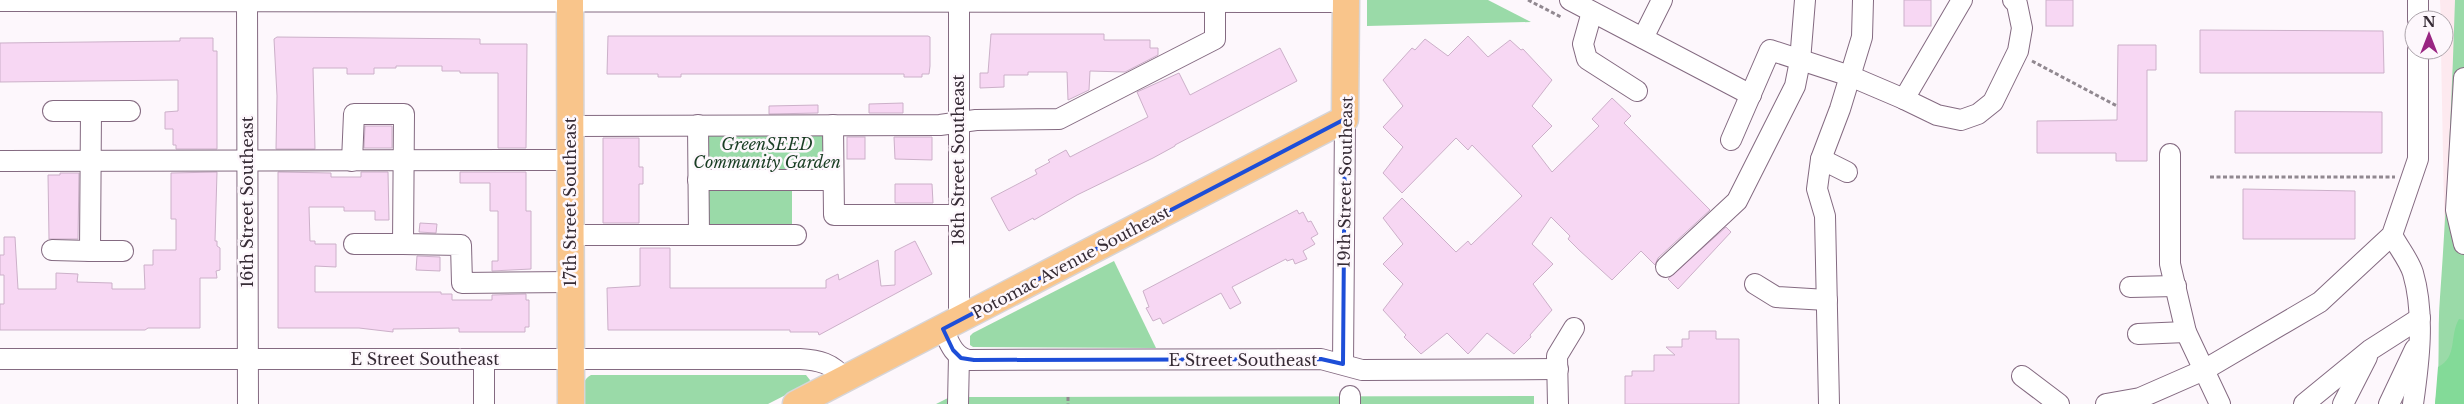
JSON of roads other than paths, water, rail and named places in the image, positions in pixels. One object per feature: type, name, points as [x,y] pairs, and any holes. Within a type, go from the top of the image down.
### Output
[{"type":"main road","name":"17th Street Southeast","points":[[570,1],[571,404]]},
{"type":"main road","name":"19th Street Southeast","points":[[1346,1],[1346,119]]},
{"type":"main road","name":"Potomac Avenue Southeast","points":[[796,404],[1346,119]]},
{"type":"street","name":"16th Street Southeast","points":[[247,0],[248,404]]},
{"type":"street","points":[[1570,0],[1751,95]]},
{"type":"street","points":[[1643,38],[1662,0]]},
{"type":"street","points":[[1666,267],[1736,201],[1795,86],[1800,61],[1804,0]]},
{"type":"street","points":[[1830,404],[1827,300],[1834,281],[1825,216],[1817,189],[1821,159],[1862,37],[1863,0]]},
{"type":"street","points":[[1904,98],[1962,0]]},
{"type":"street","points":[[1730,140],[1770,50],[1850,76],[1904,98],[1937,115],[1961,120],[1978,114],[1993,102],[2018,51],[2022,28],[2017,4],[2013,0]]},
{"type":"street","points":[[0,1],[1346,1]]},
{"type":"street","name":"18th Street Southeast","points":[[951,325],[958,215],[959,1]]},
{"type":"street","points":[[570,126],[940,125],[958,122],[1059,119],[1215,39],[1216,2]]},
{"type":"street","points":[[1592,12],[1584,40],[1585,55],[1595,65],[1638,91]]},
{"type":"street","points":[[2106,404],[2140,398],[2204,370],[2320,302],[2392,235],[2418,159],[2418,60]]},
{"type":"street","points":[[2464,78],[2456,210],[2464,244]]},
{"type":"street","points":[[53,111],[130,111]]},
{"type":"street","points":[[90,251],[91,111]]},
{"type":"street","points":[[352,161],[354,114],[404,114],[403,244]]},
{"type":"street","name":"19th Street Southeast","points":[[1343,364],[1346,119]]},
{"type":"street","points":[[698,125],[699,235]]},
{"type":"street","points":[[833,125],[834,214],[958,215]]},
{"type":"street","points":[[2170,154],[2170,264],[2186,332],[2220,404]]},
{"type":"street","points":[[1821,159],[1847,172]]},
{"type":"street","points":[[0,161],[247,160],[404,162],[570,160]]},
{"type":"street","points":[[698,180],[833,180]]},
{"type":"street","points":[[571,235],[796,235]]},
{"type":"street","points":[[2392,235],[2413,271],[2420,318],[2418,372],[2413,404]]},
{"type":"street","points":[[354,244],[461,245],[462,283],[571,282]]},
{"type":"street","points":[[52,250],[123,251]]},
{"type":"street","points":[[1755,284],[1776,297],[1827,300]]},
{"type":"street","points":[[2130,288],[2176,286]]},
{"type":"street","points":[[2304,404],[2370,350],[2420,318]]},
{"type":"street","points":[[951,325],[959,356],[958,404]]},
{"type":"street","points":[[1558,404],[1557,356],[1574,328]]},
{"type":"street","points":[[2138,334],[2186,332]]},
{"type":"street","points":[[2389,404],[2419,340]]},
{"type":"street","points":[[2344,404],[2370,350]]},
{"type":"street","name":"E Street Southeast","points":[[959,356],[974,360],[1321,359],[1362,370],[1558,369]]},
{"type":"street","name":"E Street Southeast","points":[[0,359],[810,360],[832,366],[844,379]]},
{"type":"street","points":[[484,359],[484,404]]},
{"type":"street","points":[[2022,376],[2059,404]]},
{"type":"park label","name":"GreenSEED Community Garden","points":[[767,153]]}]
